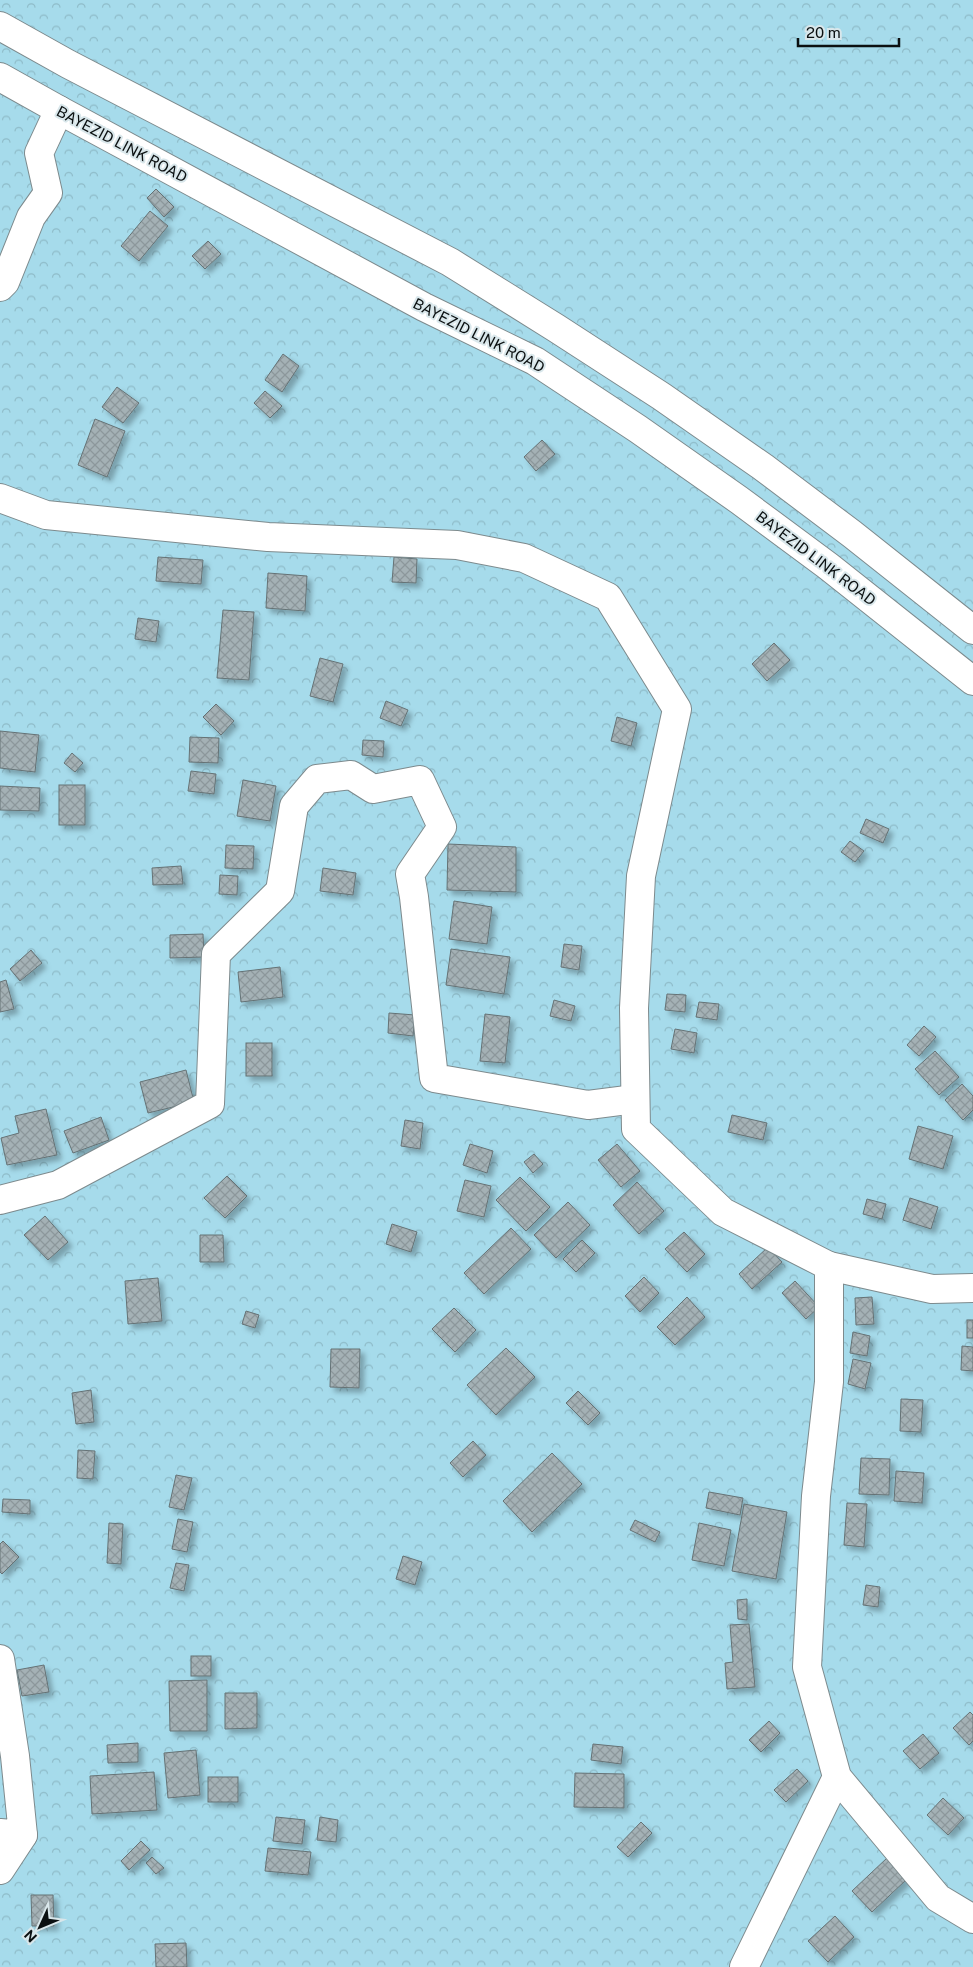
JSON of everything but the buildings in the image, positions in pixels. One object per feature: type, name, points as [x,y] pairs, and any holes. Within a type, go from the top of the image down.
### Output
[{"type":"street","points":[[0,26],[68,64],[450,262],[660,396],[763,467],[852,534],[973,630]]},
{"type":"street","name":"BAYEZID LINK ROAD","points":[[0,77],[424,307],[535,361],[638,429],[739,500],[828,566],[973,681]]},
{"type":"street","points":[[0,287],[5,282],[31,217],[48,193],[40,153],[58,110]]},
{"type":"street","points":[[0,498],[46,515],[268,537],[457,545],[524,558],[608,597],[677,709],[641,876],[634,1008],[636,1130],[723,1212],[829,1266],[932,1289],[973,1288]]},
{"type":"street","points":[[0,1200],[58,1185],[210,1104],[216,954],[280,891],[294,806],[317,779],[351,774],[373,789],[420,780],[442,827],[410,874],[434,1078],[588,1105],[635,1099]]},
{"type":"street","points":[[829,1266],[829,1382],[816,1496],[807,1667],[837,1777],[938,1898],[973,1919]]},
{"type":"street","points":[[0,1660],[15,1756],[12,1834],[0,1870]]},
{"type":"street","points":[[744,1967],[837,1777]]},
{"type":"green space","points":[[0,0],[973,0],[973,1967],[0,1967]]}]
